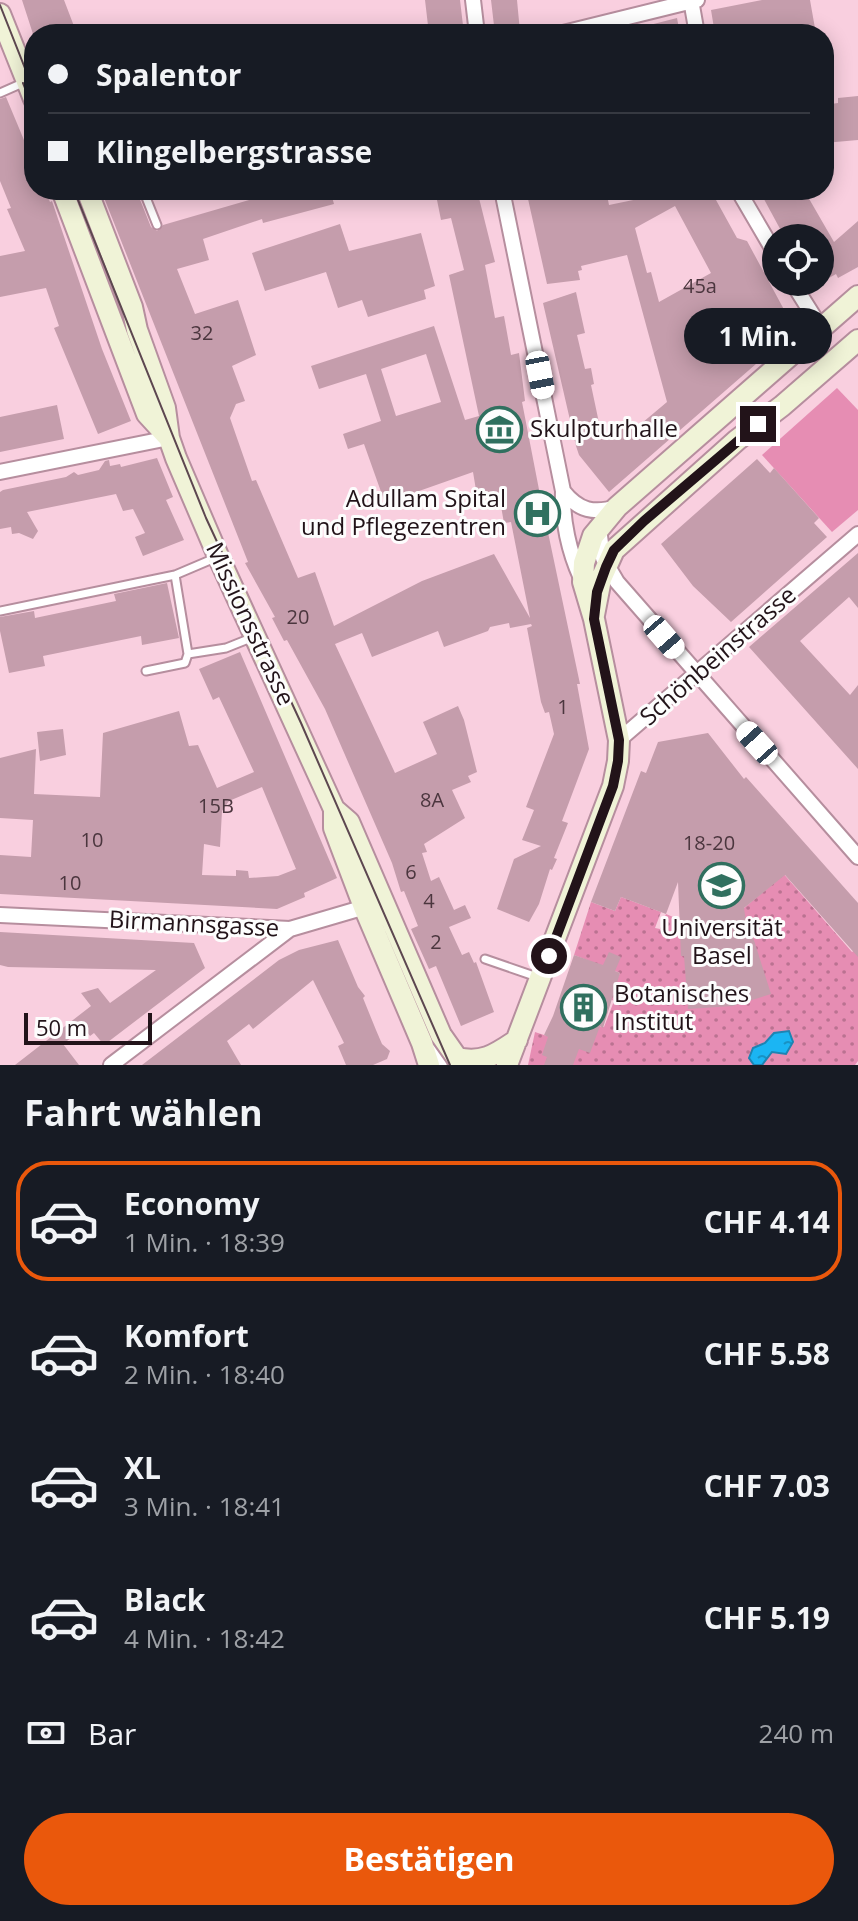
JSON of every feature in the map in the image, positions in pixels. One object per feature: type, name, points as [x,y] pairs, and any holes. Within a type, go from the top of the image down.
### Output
[{"type":"main road","points":[[0,14],[24,75]]},
{"type":"main road","name":"Missionsstrasse","points":[[66,200],[147,414],[169,438]]},
{"type":"main road","name":"Missionsstrasse","points":[[91,200],[132,307],[165,408],[169,438],[218,556],[334,809],[334,828],[454,1063]]},
{"type":"main road","points":[[619,740],[594,619],[583,582],[590,544],[599,527],[617,507],[858,296]]},
{"type":"main road","points":[[594,619],[597,592],[614,550],[644,521],[856,347]]},
{"type":"main road","name":"Schönbeinstrasse","points":[[507,1065],[613,786],[619,740]]},
{"type":"main road","name":"Missionsstrasse","points":[[374,904],[429,1065]]},
{"type":"main road","points":[[454,1063],[487,1059],[517,1040]]},
{"type":"street","points":[[473,0],[476,24]]},
{"type":"street","points":[[691,0],[695,24]]},
{"type":"street","points":[[598,24],[697,0]]},
{"type":"street","points":[[504,200],[563,491],[564,519],[574,563],[583,582]]},
{"type":"street","points":[[744,200],[762,231]]},
{"type":"street","points":[[801,296],[821,328]]},
{"type":"street","points":[[0,472],[169,438]]},
{"type":"street","points":[[563,491],[575,504],[591,512],[617,507]]},
{"type":"street","points":[[599,527],[606,567],[696,675],[858,857]]},
{"type":"street","name":"Schönbeinstrasse","points":[[619,740],[858,534]]},
{"type":"street","name":"Birmannsgasse","points":[[0,915],[290,929],[374,904]]},
{"type":"street","points":[[111,1065],[290,929]]},
{"type":"lane","points":[[0,93],[24,91]]},
{"type":"lane","points":[[147,200],[157,225]]},
{"type":"lane","points":[[0,611],[175,575],[218,556]]},
{"type":"lane","points":[[146,671],[185,663],[188,654],[175,575]]},
{"type":"lane","points":[[188,654],[226,648],[256,636]]},
{"type":"lane","points":[[485,959],[540,979]]},
{"type":"lane","name":"Missionsstrasse","points":[[417,1031],[454,1063]]},
{"type":"shaded area","points":[[837,388],[858,410],[858,510],[832,532],[762,455]]},
{"type":"shaded area","points":[[782,872],[852,952],[858,948],[858,1061],[855,1065],[528,1065],[535,1032],[559,1040],[598,1026],[604,1027],[614,1001],[608,998],[620,973],[574,955],[591,902],[615,911],[621,897],[661,912],[655,928],[660,929],[666,914],[678,919],[680,927],[715,940],[744,908],[780,878]]},
{"type":"water","points":[[789,1031],[793,1042],[786,1054],[772,1052],[762,1065],[754,1065],[749,1058],[753,1048],[765,1043],[774,1033]]},
{"type":"building","points":[[22,0],[64,0],[73,24],[30,24]]},
{"type":"building","points":[[425,0],[460,0],[463,24],[428,24]]},
{"type":"building","points":[[491,0],[517,0],[519,24],[494,24]]},
{"type":"building","points":[[762,0],[810,0],[814,24],[713,24],[711,10]]},
{"type":"building","points":[[677,18],[678,24],[654,24]]},
{"type":"building","points":[[858,96],[858,140],[834,142],[834,104],[838,103],[838,98]]},
{"type":"building","points":[[6,97],[24,140],[24,200],[52,201],[102,349],[131,421],[98,434],[54,328],[59,326],[46,288],[0,297],[0,256],[25,251],[7,209],[11,208],[0,181],[0,99]]},
{"type":"building","points":[[105,200],[140,200],[151,227],[157,231],[163,225],[249,200],[333,200],[334,204],[263,223],[262,219],[203,239],[209,260],[177,269],[195,314],[238,300],[256,355],[232,366],[245,401],[236,404],[230,418],[252,481],[256,480],[298,578],[315,572],[334,626],[422,581],[494,554],[530,618],[511,522],[504,523],[499,495],[477,496],[473,472],[385,503],[364,444],[348,449],[343,434],[381,421],[366,374],[319,389],[311,366],[434,326],[465,420],[479,416],[449,275],[464,270],[451,218],[441,220],[437,200],[480,200],[495,262],[485,265],[495,318],[504,316],[511,355],[519,353],[525,401],[522,402],[542,505],[546,505],[549,522],[546,523],[580,684],[577,684],[589,749],[562,821],[568,823],[554,858],[557,859],[529,922],[497,909],[514,859],[541,846],[522,840],[534,810],[526,807],[554,734],[549,712],[545,713],[541,702],[527,628],[531,624],[510,628],[509,623],[490,627],[488,631],[444,647],[438,631],[372,657],[362,633],[335,644],[395,773],[437,754],[423,722],[458,706],[477,772],[468,776],[471,782],[452,790],[465,818],[424,844],[427,852],[422,853],[431,881],[439,877],[454,910],[465,905],[471,918],[449,927],[462,955],[469,952],[476,962],[494,1012],[461,1026],[436,966],[429,969],[411,929],[418,926],[404,891],[401,892],[392,863],[325,709],[287,640],[284,641],[272,618],[275,617],[245,563],[248,562]],"holes":[[[426,354],[441,402],[396,416],[381,369]]]},
{"type":"building","points":[[528,200],[608,200],[609,205],[633,200],[716,200],[737,238],[747,241],[762,269],[762,296],[777,296],[795,330],[609,492],[579,455],[543,303],[576,292],[585,333],[577,335],[585,369],[591,368],[594,384],[591,385],[602,437],[624,420],[630,426],[635,422],[636,428],[667,402],[627,255],[581,266],[582,270],[578,271],[580,280],[547,284]],"holes":[[[675,206],[711,273],[659,302],[651,272],[647,273],[635,228]]]},
{"type":"building","points":[[764,200],[810,200],[824,224],[777,224]]},
{"type":"building","points":[[858,221],[858,267],[838,278],[834,242]]},
{"type":"building","points":[[340,224],[349,251],[421,233],[435,286],[424,290],[426,299],[368,317],[362,300],[338,308],[326,272],[265,291],[252,253]]},
{"type":"building","points":[[57,405],[64,439],[0,452],[0,417]]},
{"type":"building","points":[[157,458],[173,497],[166,500],[184,540],[143,556],[135,537],[145,533],[133,509],[123,511],[116,494],[27,512],[38,531],[33,539],[19,533],[12,534],[11,527],[0,529],[0,492],[3,490],[66,477],[74,472],[78,475],[99,470],[109,460],[110,466],[120,464],[121,467]]},
{"type":"building","points":[[757,459],[770,473],[774,468],[819,518],[814,523],[827,537],[731,622],[693,586],[661,544]]},
{"type":"building","points":[[858,553],[858,608],[849,597],[800,641],[850,695],[858,685],[858,769],[749,647]]},
{"type":"building","points":[[167,583],[179,638],[142,645],[141,636],[43,656],[45,666],[9,673],[0,617],[34,611],[35,618],[116,601],[114,594]]},
{"type":"building","points":[[240,652],[337,878],[277,909],[0,894],[0,855],[31,857],[33,820],[0,818],[0,758],[36,749],[34,794],[100,797],[103,733],[179,711],[189,746],[198,745],[217,788],[254,772],[219,697],[213,700],[199,669]],"holes":[[[262,787],[296,869],[278,876],[249,878],[248,871],[236,870],[236,876],[202,875],[204,844],[220,847],[222,811],[229,801]]]},
{"type":"building","points":[[63,729],[66,755],[40,761],[37,732]]},
{"type":"building","points":[[708,733],[744,779],[746,777],[858,903],[858,957],[785,875],[744,908],[748,935],[752,934],[771,994],[733,1006],[688,1009],[684,956],[681,956],[678,882],[666,914],[621,897],[615,911],[591,902],[641,771],[646,773],[658,742]]},
{"type":"building","points":[[0,932],[194,943],[205,968],[104,1045],[94,1033],[90,1036],[84,1028],[63,1044],[79,1065],[15,1065],[91,1006],[81,993],[98,988],[110,1003],[156,970],[8,967],[0,965]]},
{"type":"building","points":[[338,940],[365,996],[363,998],[382,1044],[390,1051],[387,1059],[373,1065],[346,1065],[338,1046],[344,1043],[313,980],[253,1029],[249,1024],[227,1041],[241,1065],[142,1065],[279,960],[299,950]]},
{"type":"building","name":"Botanisches Institut","points":[[609,952],[621,957],[615,971],[620,973],[603,1028],[600,1026],[590,1053],[579,1049],[573,1065],[544,1065],[547,1057],[542,1055],[548,1037],[544,1035],[574,955],[603,965]]},
{"type":"tram line","points":[[0,5],[24,66]]},
{"type":"tram line","points":[[78,200],[206,518],[301,723],[450,1065]]},
{"type":"place","name":"Skulpturhalle","points":[[499,429]]},
{"type":"place","name":"Adullam Spital und Pflegezentren","points":[[537,513]]},
{"type":"place","name":"Universität Basel","points":[[722,886]]},
{"type":"place","name":"Botanisches Institut","points":[[583,1008]]},
{"type":"route","points":[[549,956],[613,786],[618,761],[619,740],[594,619],[601,579],[614,550],[758,424]]}]
